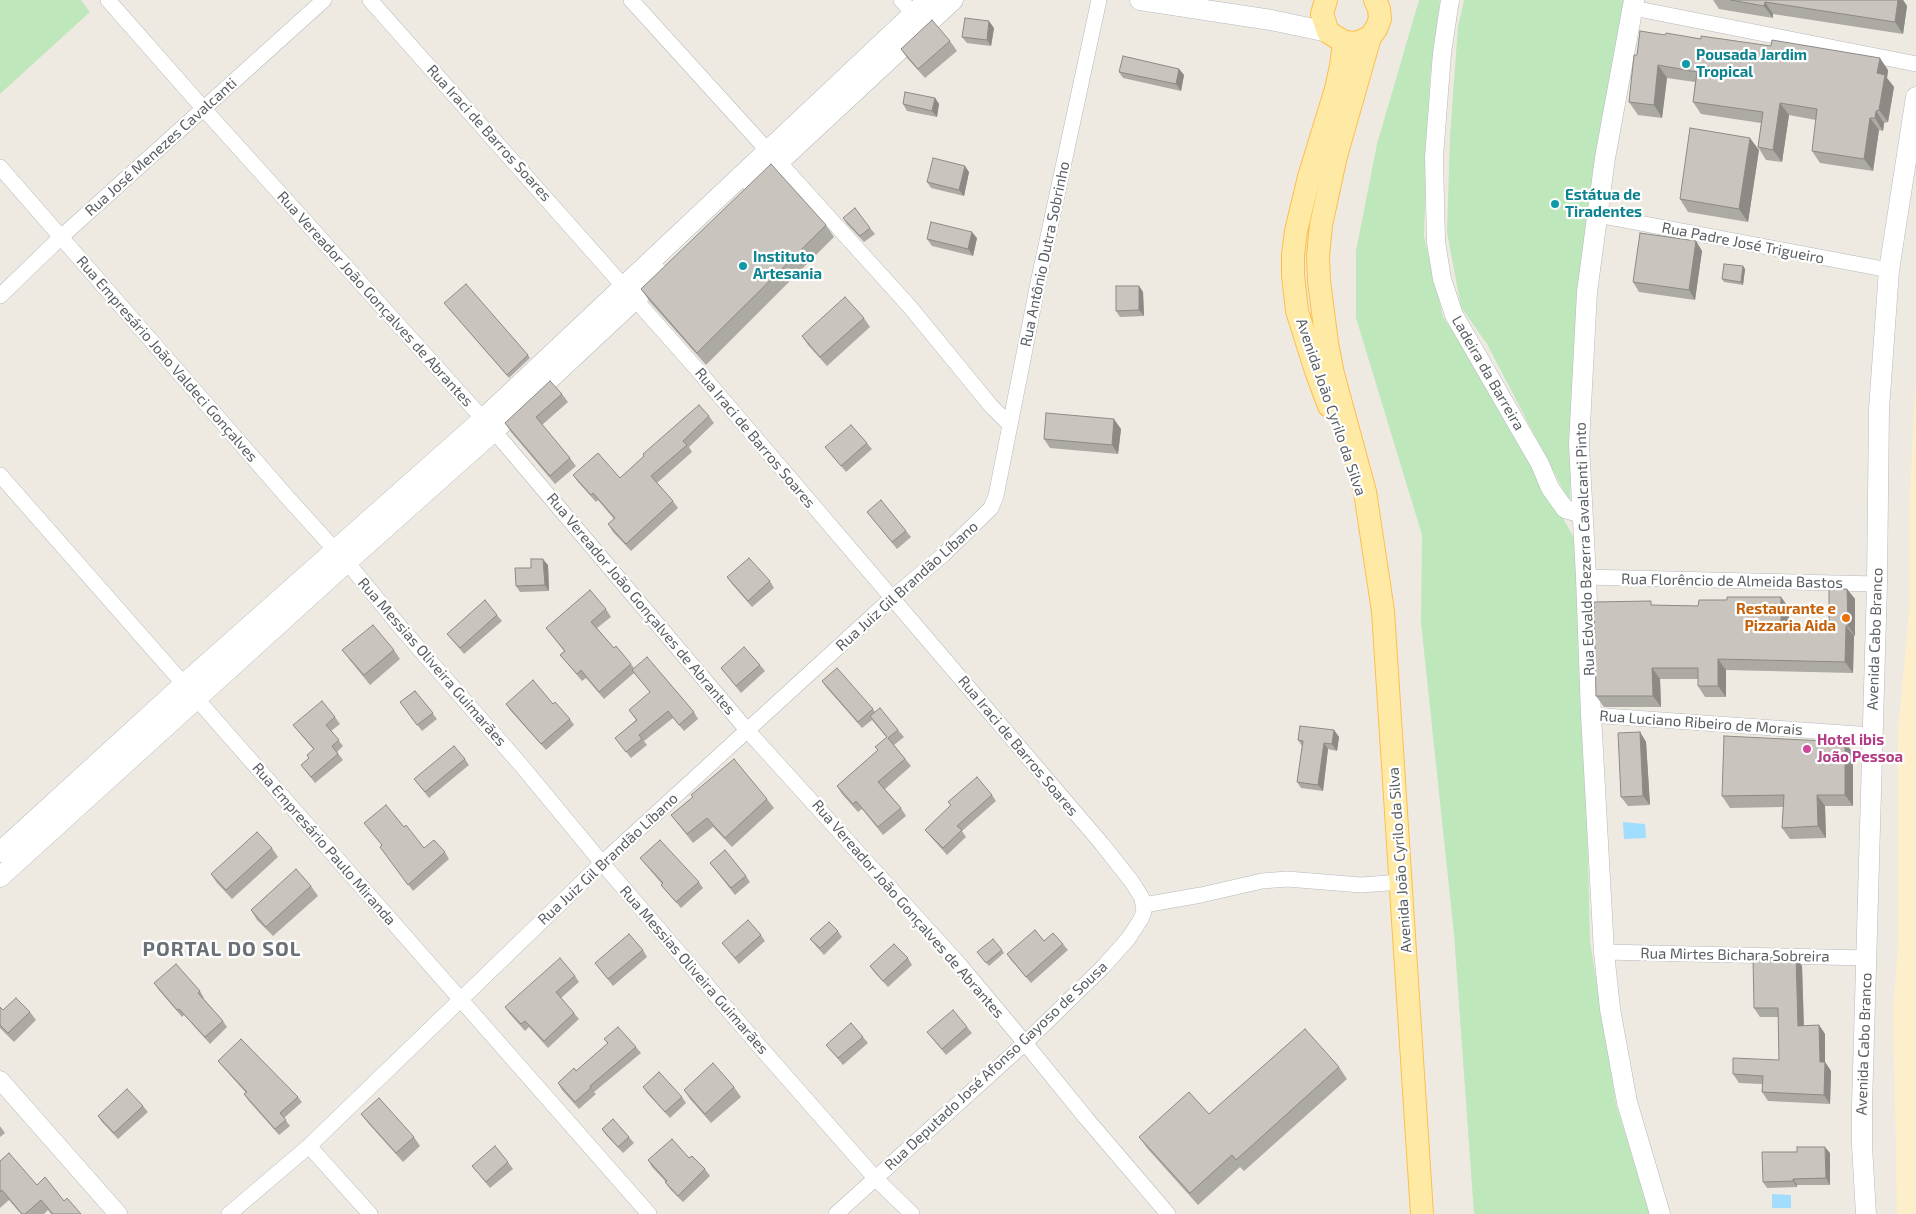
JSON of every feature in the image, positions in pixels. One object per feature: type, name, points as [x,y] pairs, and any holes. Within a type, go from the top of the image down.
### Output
[{"type":"main road","points":[[0,852],[190,692],[488,425],[773,156],[928,0]]},
{"type":"main road","points":[[913,13],[953,0]]},
{"type":"main road","points":[[1140,0],[1271,20],[1336,37]]},
{"type":"main road","name":"Avenida João Cyrilo da Silva","points":[[1326,0],[1322,14],[1336,37],[1341,66],[1336,89],[1309,177],[1296,231],[1293,275],[1297,311],[1303,333],[1367,508]]},
{"type":"main road","name":"Rua Edvaldo Bezerra Cavalcanti Pinto","points":[[1633,4],[1596,215],[1586,292],[1579,436],[1591,715],[1604,952],[1614,1035],[1627,1102],[1660,1214]]},
{"type":"main road","name":"Avenida João Cyrilo da Silva","points":[[1336,37],[1358,43],[1378,14]]},
{"type":"main road","name":"Avenida João Cyrilo da Silva","points":[[1378,14],[1336,156],[1321,224],[1318,256],[1319,281],[1327,344],[1365,492],[1383,611],[1422,1214]]},
{"type":"main road","name":"Avenida Cabo Branco","points":[[1866,1214],[1862,1146],[1880,409],[1889,270],[1916,97]]},
{"type":"main road","points":[[0,877],[190,692]]},
{"type":"street","name":"Rua Vereador João Gonçalves de Abrantes","points":[[108,0],[488,425],[747,730],[958,964],[1168,1214]]},
{"type":"street","name":"Rua José Menezes Cavalcanti","points":[[0,296],[61,237],[324,0]]},
{"type":"street","name":"Rua Iraci de Barros Soares","points":[[370,0],[630,293],[892,598],[1132,882],[1144,905]]},
{"type":"street","points":[[631,0],[910,307],[991,406],[1010,425]]},
{"type":"street","name":"Rua Antônio Dutra Sobrinho","points":[[991,508],[996,496],[1042,265],[1099,0]]},
{"type":"street","name":"Ladeira da Barreira","points":[[1450,0],[1442,53],[1434,157],[1436,242],[1442,279],[1454,315],[1540,464],[1550,488],[1565,509],[1583,514]]},
{"type":"street","points":[[1633,4],[1916,64]]},
{"type":"street","name":"Rua Empresário João Valdeci Gonçalves","points":[[0,167],[281,491],[341,556]]},
{"type":"street","name":"Rua Padre José Trigueiro","points":[[1596,215],[1889,270]]},
{"type":"street","name":"Rua Empresário Paulo Miranda","points":[[0,475],[649,1214]]},
{"type":"street","name":"Rua Juiz Gil Brandão Líbano","points":[[229,1214],[309,1146],[602,863],[892,598],[943,555],[991,508]]},
{"type":"street","name":"Rua Messias Oliveira Guimarães","points":[[341,556],[521,765],[602,863],[876,1179],[912,1214]]},
{"type":"street","name":"Rua Florêncio de Almeida Bastos","points":[[1586,577],[1877,584]]},
{"type":"street","name":"Rua Luciano Ribeiro de Morais","points":[[1591,715],[1872,735]]},
{"type":"street","points":[[1144,905],[1201,895],[1262,881],[1287,879],[1361,885],[1401,882]]},
{"type":"street","name":"Rua Deputado José Afonso Gayoso de Sousa","points":[[836,1214],[1026,1043],[1103,967],[1136,925],[1144,911],[1144,905]]},
{"type":"street","name":"Rua Mirtes Bichara Sobreira","points":[[1604,952],[1867,958]]},
{"type":"street","points":[[0,1080],[118,1214]]},
{"type":"street","points":[[309,1146],[370,1214]]},
{"type":"green space","points":[[0,0],[81,0],[90,12],[0,94]]},
{"type":"green space","points":[[1419,0],[1440,0],[1430,77],[1424,236],[1443,317],[1490,387],[1574,538],[1582,615],[1590,941],[1616,1104],[1650,1214],[1474,1214],[1454,934],[1421,623],[1422,535],[1356,318],[1356,251],[1377,144]]},
{"type":"green space","points":[[1464,0],[1629,0],[1571,456],[1570,503],[1487,344],[1461,307],[1447,232],[1450,136],[1458,27]]},
{"type":"sand","points":[[1916,370],[1916,1214],[1897,1214],[1893,1009],[1898,948],[1898,729],[1909,612],[1909,512]]},
{"type":"water","points":[[1623,822],[1645,824],[1646,838],[1624,839]]},
{"type":"water","points":[[1772,1194],[1791,1195],[1791,1208],[1772,1208]]},
{"type":"building","points":[[1731,0],[1898,0],[1895,22],[1765,2],[1764,6]]},
{"type":"building","points":[[965,18],[989,21],[987,40],[962,37]]},
{"type":"building","points":[[932,20],[950,41],[918,69],[901,49]]},
{"type":"building","points":[[1640,31],[1701,39],[1701,36],[1771,46],[1772,40],[1880,58],[1877,73],[1885,75],[1879,110],[1876,111],[1875,118],[1870,118],[1864,159],[1812,151],[1817,109],[1780,103],[1773,150],[1758,147],[1763,112],[1693,102],[1697,72],[1658,65],[1654,105],[1629,102],[1634,55],[1637,55]]},
{"type":"building","points":[[1123,56],[1179,69],[1176,84],[1119,72]]},
{"type":"building","points":[[905,92],[935,98],[932,111],[903,104]]},
{"type":"building","points":[[1690,128],[1750,138],[1739,209],[1680,199]]},
{"type":"building","points":[[933,158],[965,166],[959,190],[927,182]]},
{"type":"building","name":"Instituto Artesania","points":[[771,164],[826,225],[697,353],[641,289]]},
{"type":"building","points":[[855,208],[870,228],[860,236],[843,218]]},
{"type":"building","points":[[931,222],[972,232],[968,249],[927,239]]},
{"type":"building","points":[[1640,233],[1696,241],[1689,290],[1633,282]]},
{"type":"building","points":[[1724,264],[1743,266],[1741,282],[1722,279]]},
{"type":"building","points":[[466,284],[528,355],[507,375],[444,303]]},
{"type":"building","points":[[1116,286],[1139,286],[1139,310],[1116,311]]},
{"type":"building","points":[[845,297],[864,318],[820,357],[802,336]]},
{"type":"building","points":[[550,381],[562,394],[536,417],[570,458],[550,476],[505,423]]},
{"type":"building","points":[[699,405],[709,416],[683,441],[687,445],[651,476],[673,501],[626,544],[608,524],[615,518],[593,493],[591,495],[573,475],[598,453],[620,478],[644,456],[643,454]]},
{"type":"building","points":[[1046,413],[1114,419],[1112,445],[1044,439]]},
{"type":"building","points":[[851,425],[867,443],[841,466],[825,447]]},
{"type":"building","points":[[881,500],[906,531],[892,542],[867,512]]},
{"type":"building","points":[[749,558],[770,581],[748,601],[727,577]]},
{"type":"building","points":[[531,559],[543,559],[545,585],[516,586],[515,568],[531,568]]},
{"type":"building","points":[[1829,589],[1847,589],[1848,626],[1846,626],[1845,662],[1718,659],[1718,686],[1698,686],[1698,668],[1652,668],[1653,696],[1596,696],[1594,602],[1651,601],[1651,605],[1698,606],[1699,600],[1727,600],[1727,597],[1781,597],[1781,627],[1829,628]]},
{"type":"building","points":[[590,590],[606,609],[591,622],[614,648],[616,646],[631,664],[599,692],[581,670],[577,674],[560,655],[565,651],[546,628]]},
{"type":"building","points":[[485,600],[497,615],[460,648],[447,634]]},
{"type":"building","points":[[373,625],[394,650],[364,675],[342,650]]},
{"type":"building","points":[[744,647],[760,665],[736,686],[721,668]]},
{"type":"building","points":[[647,657],[694,712],[679,725],[668,711],[639,735],[642,739],[626,752],[615,738],[637,720],[629,710],[650,692],[632,670]]},
{"type":"building","points":[[837,668],[873,709],[858,722],[822,681]]},
{"type":"building","points":[[533,680],[553,704],[555,702],[570,719],[541,744],[506,704]]},
{"type":"building","points":[[415,691],[433,713],[417,725],[400,702]]},
{"type":"building","points":[[322,701],[335,717],[326,725],[339,740],[332,746],[338,754],[311,777],[301,765],[309,758],[307,755],[314,749],[293,725]]},
{"type":"building","points":[[880,708],[898,730],[888,738],[905,759],[878,782],[901,808],[878,827],[856,801],[853,804],[837,786],[878,750],[875,747],[887,737],[870,716]]},
{"type":"building","points":[[1300,726],[1334,730],[1332,744],[1324,743],[1318,785],[1297,782],[1303,741],[1298,740]]},
{"type":"building","points":[[1640,732],[1643,796],[1621,797],[1618,733]]},
{"type":"building","points":[[1724,736],[1845,742],[1845,795],[1817,795],[1818,826],[1782,828],[1784,795],[1722,796]]},
{"type":"building","points":[[454,746],[465,759],[425,792],[414,779]]},
{"type":"building","points":[[734,759],[767,799],[725,838],[707,818],[687,834],[671,815],[693,797],[691,795]]},
{"type":"building","points":[[977,777],[992,795],[957,826],[962,830],[943,848],[925,830],[951,805],[948,802]]},
{"type":"building","points":[[386,805],[404,827],[406,825],[424,848],[434,840],[445,852],[408,885],[380,847],[382,845],[364,823]]},
{"type":"building","points":[[257,832],[272,848],[226,890],[211,874]]},
{"type":"building","points":[[660,840],[699,882],[676,902],[661,885],[663,883],[640,858]]},
{"type":"building","points":[[725,850],[746,876],[731,888],[710,863]]},
{"type":"building","points":[[296,869],[311,886],[266,927],[251,910]]},
{"type":"building","points":[[748,920],[761,935],[735,958],[722,943]]},
{"type":"building","points":[[829,922],[838,931],[820,948],[810,939]]},
{"type":"building","points":[[1035,930],[1044,941],[1053,933],[1063,944],[1026,977],[1007,954]]},
{"type":"building","points":[[629,934],[643,950],[608,979],[595,963]]},
{"type":"building","points":[[993,939],[1002,950],[986,963],[977,952]]},
{"type":"building","points":[[894,944],[908,958],[883,981],[870,966]]},
{"type":"building","points":[[1796,957],[1798,1026],[1819,1025],[1820,1062],[1825,1062],[1824,1095],[1762,1092],[1763,1076],[1733,1074],[1733,1058],[1779,1060],[1778,1008],[1754,1008],[1753,958]]},
{"type":"building","points":[[560,958],[575,976],[556,992],[574,1013],[544,1041],[525,1021],[521,1024],[505,1007]]},
{"type":"building","points":[[176,964],[223,1021],[205,1037],[179,1009],[177,1010],[154,983]]},
{"type":"building","points":[[16,998],[30,1012],[8,1033],[0,1025],[0,1007],[3,1010]]},
{"type":"building","points":[[953,1010],[967,1027],[942,1049],[927,1032]]},
{"type":"building","points":[[851,1023],[863,1037],[838,1058],[826,1045]]},
{"type":"building","points":[[618,1027],[636,1047],[590,1086],[591,1088],[575,1102],[558,1083],[574,1068],[576,1071],[608,1043],[604,1039]]},
{"type":"building","points":[[1305,1029],[1339,1067],[1236,1160],[1232,1155],[1190,1193],[1139,1137],[1189,1092],[1209,1114]]},
{"type":"building","points":[[241,1039],[298,1097],[280,1113],[286,1120],[275,1129],[244,1094],[247,1092],[218,1061]]},
{"type":"building","points":[[713,1063],[734,1087],[705,1114],[684,1090]]},
{"type":"building","points":[[659,1072],[682,1097],[665,1112],[643,1087]]},
{"type":"building","points":[[127,1089],[143,1106],[114,1133],[98,1116]]},
{"type":"building","points":[[379,1098],[414,1137],[396,1153],[361,1114]]},
{"type":"building","points":[[613,1119],[629,1137],[618,1147],[602,1129]]},
{"type":"building","points":[[672,1139],[689,1158],[692,1156],[705,1169],[678,1196],[648,1160]]},
{"type":"building","points":[[495,1146],[508,1162],[486,1182],[472,1166]]},
{"type":"building","points":[[1797,1147],[1825,1147],[1826,1178],[1763,1182],[1762,1152],[1797,1152]]},
{"type":"building","points":[[9,1153],[37,1185],[45,1177],[64,1201],[67,1198],[81,1214],[53,1214],[41,1200],[25,1214],[22,1214],[2,1190],[0,1192],[0,1161]]},
{"type":"place","name":"Pousada Jardim Tropical","points":[[1686,64]]},
{"type":"place","name":"Estátua de Tiradentes","points":[[1555,204]]},
{"type":"place","name":"Instituto Artesania","points":[[743,266]]},
{"type":"place","name":"Restaurante e Pizzaria Aida","points":[[1846,618]]},
{"type":"place","name":"Hotel ibis João Pessoa","points":[[1807,749]]},
{"type":"district","name":"PORTAL DO SOL","points":[[222,949]]}]
